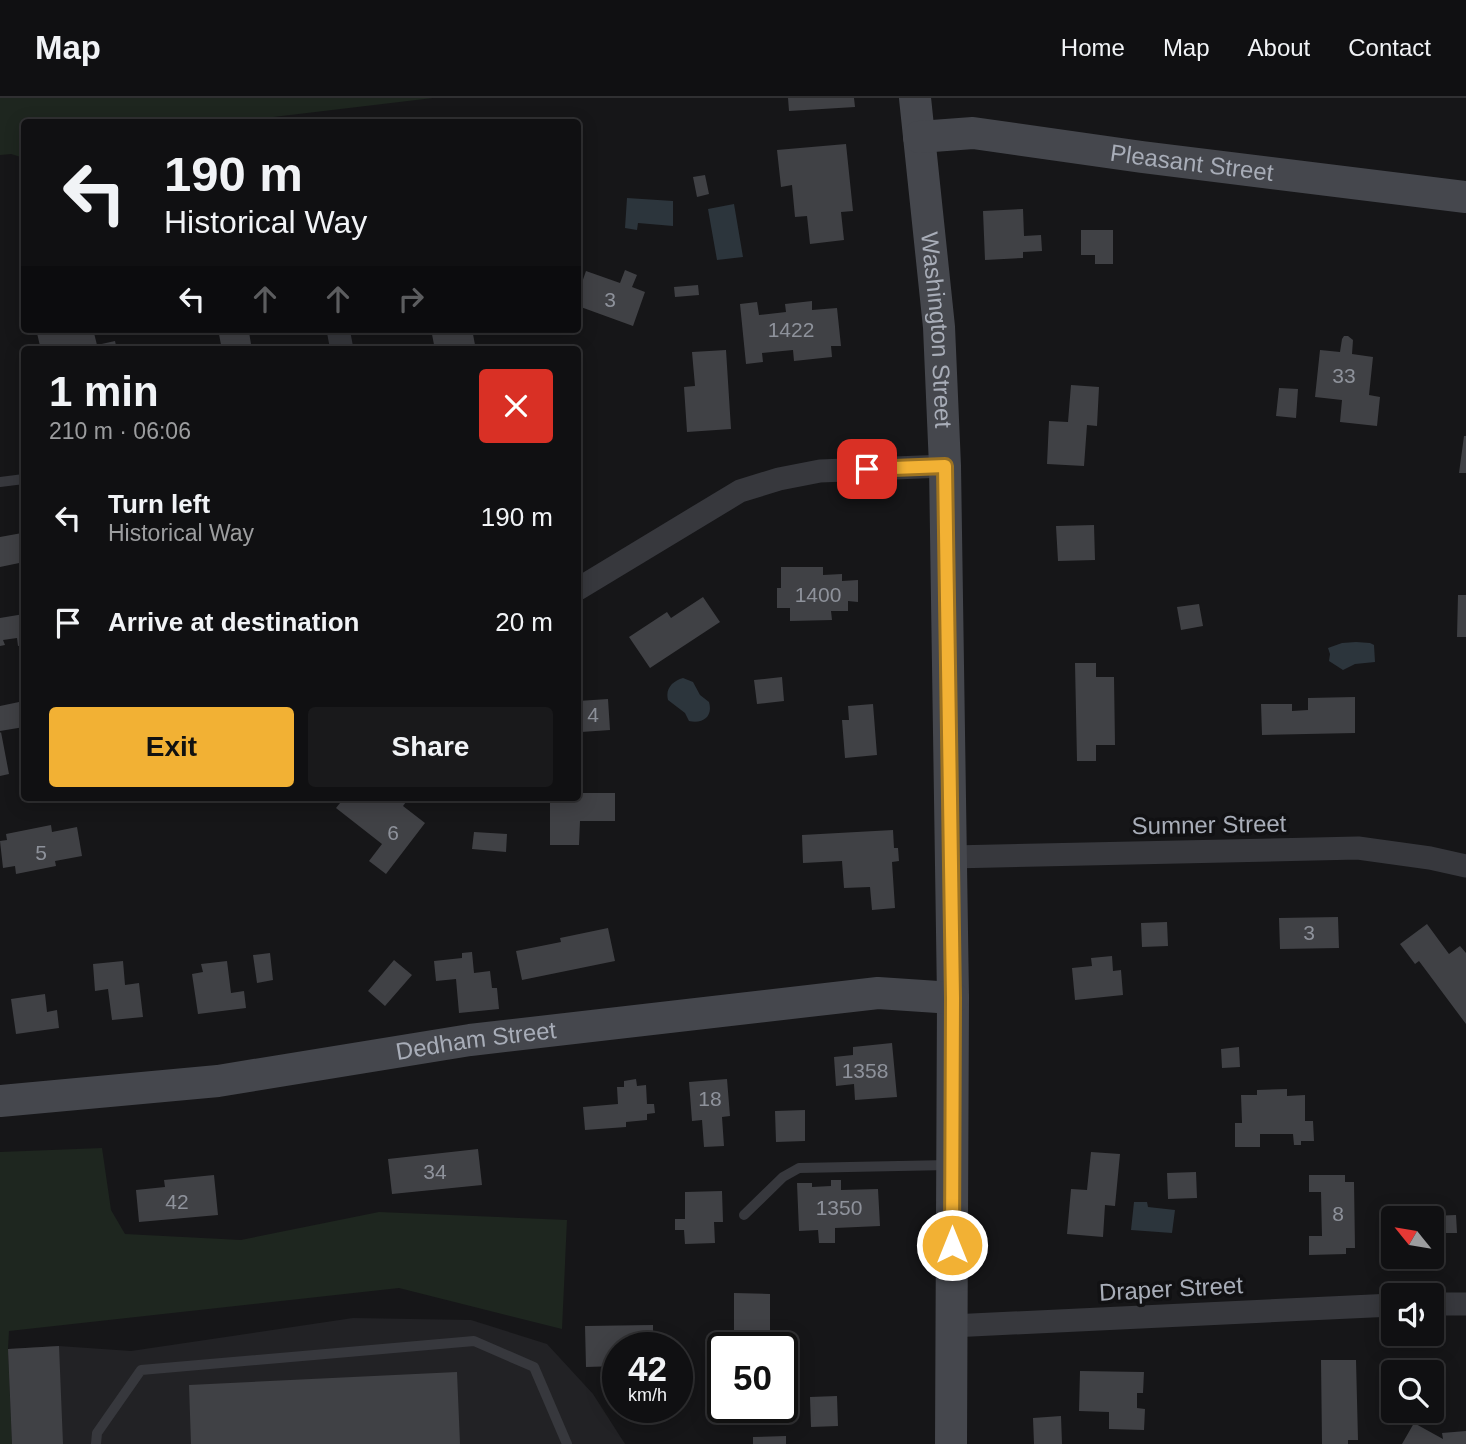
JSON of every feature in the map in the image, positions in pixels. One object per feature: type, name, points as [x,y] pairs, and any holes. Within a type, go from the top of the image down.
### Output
[{"type":"main road","name":"Washington Street","points":[[915,98],[939,327],[945,466],[953,998],[951,1444]]},
{"type":"main road","name":"Pleasant Street","points":[[919,137],[973,133],[1155,159],[1466,197]]},
{"type":"main road","name":"Dedham Street","points":[[0,1101],[218,1081],[470,1040],[865,994],[953,998]]},
{"type":"street","points":[[581,587],[740,491],[779,478],[820,471],[945,466]]},
{"type":"street","name":"Sumner Street","points":[[951,857],[1358,848],[1466,866]]},
{"type":"street","points":[[1444,1304],[1466,1304]]},
{"type":"street","name":"Draper Street","points":[[951,1326],[1381,1305]]},
{"type":"lane","points":[[0,482],[21,479]]},
{"type":"lane","points":[[744,1215],[783,1177],[799,1168],[952,1165]]},
{"type":"lane","points":[[96,1444],[97,1433],[141,1370],[474,1341],[534,1367],[567,1444]]},
{"type":"shaded area","points":[[0,98],[433,98],[264,119],[21,119],[21,157],[0,155]]},
{"type":"shaded area","points":[[627,198],[673,201],[673,226],[638,223],[637,230],[625,228]]},
{"type":"shaded area","points":[[734,204],[743,257],[717,260],[708,209]]},
{"type":"shaded area","points":[[1356,642],[1374,645],[1375,662],[1355,664],[1343,670],[1329,661],[1328,648]]},
{"type":"shaded area","points":[[683,678],[693,682],[700,695],[709,702],[710,711],[703,720],[689,721],[685,713],[668,700],[671,686]]},
{"type":"shaded area","points":[[102,1148],[111,1210],[125,1234],[241,1240],[379,1212],[567,1220],[562,1329],[399,1288],[9,1331],[12,1444],[0,1444],[0,1152]]},
{"type":"shaded area","points":[[1134,1202],[1147,1202],[1148,1207],[1175,1210],[1172,1233],[1131,1230]]},
{"type":"shaded area","points":[[353,1318],[471,1320],[547,1344],[593,1394],[602,1408],[602,1423],[612,1423],[625,1444],[12,1444],[8,1349],[59,1346],[131,1351]]},
{"type":"building","points":[[788,98],[854,98],[855,107],[789,111]]},
{"type":"building","points":[[846,144],[853,211],[841,212],[844,240],[810,244],[807,216],[795,217],[792,185],[781,187],[777,150]]},
{"type":"building","points":[[705,175],[709,194],[697,197],[693,177]]},
{"type":"building","points":[[1023,209],[1024,236],[1041,235],[1042,251],[1023,252],[1023,258],[985,260],[983,211]]},
{"type":"building","points":[[1081,230],[1113,230],[1113,264],[1095,264],[1095,255],[1081,255]]},
{"type":"building","points":[[625,270],[637,275],[632,287],[645,292],[633,326],[581,307],[581,285],[586,271],[620,283]]},
{"type":"building","points":[[698,285],[699,295],[675,297],[674,287]]},
{"type":"building","points":[[812,301],[812,310],[837,308],[841,346],[831,346],[832,357],[794,361],[793,350],[762,353],[763,362],[746,364],[740,304],[757,302],[759,315],[786,312],[785,304]]},
{"type":"building","points":[[37,333],[94,333],[97,345],[115,341],[116,346],[40,346]]},
{"type":"building","points":[[219,333],[249,333],[251,346],[221,346]]},
{"type":"building","points":[[432,333],[473,333],[475,346],[434,346]]},
{"type":"building","points":[[1344,336],[1353,340],[1352,354],[1373,357],[1369,395],[1380,397],[1377,426],[1340,422],[1342,400],[1315,397],[1320,350],[1340,352]]},
{"type":"building","points":[[726,350],[731,429],[687,432],[684,387],[695,386],[692,352]]},
{"type":"building","points":[[1071,385],[1099,387],[1097,426],[1087,425],[1084,466],[1047,464],[1049,421],[1068,422]]},
{"type":"building","points":[[1279,388],[1298,389],[1296,418],[1276,416]]},
{"type":"building","points":[[1464,436],[1466,473],[1459,473]]},
{"type":"building","points":[[1094,525],[1095,560],[1058,561],[1056,526]]},
{"type":"building","points":[[21,533],[21,563],[0,567],[0,537]]},
{"type":"building","points":[[781,567],[823,567],[823,575],[842,574],[842,581],[858,580],[858,602],[848,601],[848,611],[831,611],[832,620],[790,621],[790,608],[777,608]]},
{"type":"building","points":[[1458,595],[1466,595],[1466,637],[1457,637]]},
{"type":"building","points":[[703,597],[720,622],[650,668],[629,637],[667,612],[671,618]]},
{"type":"building","points":[[1199,604],[1203,626],[1181,630],[1177,607]]},
{"type":"building","points":[[21,614],[21,646],[18,646],[17,638],[3,640],[5,645],[0,646],[0,618]]},
{"type":"building","points":[[1075,663],[1096,663],[1096,677],[1114,677],[1115,745],[1096,745],[1096,761],[1077,761]]},
{"type":"building","points":[[782,677],[784,701],[757,704],[754,680]]},
{"type":"building","points":[[1355,697],[1355,733],[1262,735],[1261,704],[1292,704],[1292,711],[1308,710],[1308,698]]},
{"type":"building","points":[[608,699],[610,730],[581,732],[581,701]]},
{"type":"building","points":[[19,702],[21,728],[0,731],[0,706]]},
{"type":"building","points":[[873,704],[877,755],[845,758],[842,720],[849,720],[848,706]]},
{"type":"building","points":[[0,733],[9,774],[0,776]]},
{"type":"building","points":[[581,793],[615,793],[615,821],[580,821],[579,845],[550,845],[550,801],[581,801]]},
{"type":"building","points":[[342,801],[405,801],[403,806],[425,823],[386,874],[369,861],[382,844],[336,808]]},
{"type":"building","points":[[51,825],[52,832],[77,827],[82,856],[55,861],[56,866],[16,874],[15,866],[3,868],[0,841],[7,840],[6,834]]},
{"type":"building","points":[[893,830],[894,848],[898,848],[899,861],[892,862],[895,908],[872,910],[870,887],[844,888],[842,861],[803,863],[802,835]]},
{"type":"building","points":[[474,832],[507,834],[506,852],[472,849]]},
{"type":"building","points":[[1338,917],[1339,948],[1280,949],[1279,918]]},
{"type":"building","points":[[1167,922],[1168,946],[1142,947],[1141,923]]},
{"type":"building","points":[[1427,924],[1449,954],[1460,946],[1466,953],[1466,1024],[1419,961],[1415,964],[1400,944]]},
{"type":"building","points":[[608,928],[615,961],[522,980],[516,951],[561,942],[560,938]]},
{"type":"building","points":[[472,952],[474,973],[490,971],[492,988],[497,988],[499,1009],[459,1013],[456,979],[436,981],[434,961],[462,958],[462,953]]},
{"type":"building","points":[[270,953],[273,980],[257,983],[253,955]]},
{"type":"building","points":[[1112,956],[1113,971],[1121,970],[1123,995],[1075,1000],[1072,968],[1092,966],[1091,958]]},
{"type":"building","points":[[394,960],[412,975],[385,1006],[368,991]]},
{"type":"building","points":[[123,961],[125,985],[139,983],[143,1017],[112,1020],[108,989],[95,991],[93,964]]},
{"type":"building","points":[[227,961],[231,993],[244,991],[246,1008],[198,1014],[192,974],[203,972],[201,964]]},
{"type":"building","points":[[45,994],[47,1012],[57,1010],[59,1028],[16,1034],[11,999]]},
{"type":"building","points":[[892,1043],[897,1097],[855,1100],[854,1084],[836,1086],[834,1057],[853,1055],[853,1047]]},
{"type":"building","points":[[1239,1047],[1240,1067],[1222,1068],[1221,1049]]},
{"type":"building","points":[[636,1079],[637,1086],[646,1085],[647,1104],[654,1104],[655,1113],[647,1114],[647,1120],[626,1122],[626,1127],[585,1130],[583,1107],[618,1104],[617,1087],[624,1087],[624,1081]]},
{"type":"building","points":[[727,1079],[730,1116],[722,1117],[724,1146],[704,1147],[702,1120],[692,1121],[689,1082]]},
{"type":"building","points":[[1287,1089],[1287,1096],[1305,1095],[1305,1121],[1313,1121],[1314,1141],[1301,1141],[1301,1145],[1294,1145],[1293,1134],[1260,1134],[1260,1147],[1235,1147],[1235,1123],[1242,1123],[1241,1095],[1257,1095],[1257,1090]]},
{"type":"building","points":[[805,1110],[805,1141],[776,1142],[775,1111]]},
{"type":"building","points":[[478,1149],[482,1185],[392,1194],[388,1159]]},
{"type":"building","points":[[1091,1152],[1120,1154],[1115,1206],[1105,1205],[1103,1237],[1067,1234],[1071,1189],[1087,1190]]},
{"type":"building","points":[[1196,1172],[1197,1198],[1168,1199],[1167,1173]]},
{"type":"building","points":[[214,1175],[218,1215],[139,1222],[136,1190],[165,1187],[164,1180]]},
{"type":"building","points":[[1309,1175],[1345,1175],[1345,1182],[1354,1182],[1355,1248],[1346,1248],[1346,1254],[1309,1255],[1309,1236],[1322,1236],[1321,1192],[1309,1192]]},
{"type":"building","points":[[831,1180],[841,1180],[841,1190],[878,1189],[880,1226],[835,1228],[835,1243],[819,1243],[818,1230],[799,1231],[797,1183],[812,1183],[812,1187],[831,1186]]},
{"type":"building","points":[[722,1191],[723,1222],[714,1222],[715,1243],[685,1244],[684,1230],[675,1230],[675,1219],[685,1219],[685,1192]]},
{"type":"building","points":[[1456,1215],[1457,1233],[1444,1233],[1444,1216]]},
{"type":"building","points":[[734,1293],[770,1294],[770,1332],[734,1332]]},
{"type":"building","points":[[653,1325],[653,1332],[602,1332],[602,1366],[586,1367],[585,1326]]},
{"type":"building","points":[[59,1346],[63,1444],[12,1444],[8,1349]]},
{"type":"building","points":[[1321,1360],[1356,1360],[1358,1440],[1348,1440],[1348,1444],[1322,1444]]},
{"type":"building","points":[[1080,1371],[1144,1372],[1143,1393],[1137,1393],[1137,1408],[1145,1409],[1144,1430],[1109,1429],[1109,1412],[1079,1411]]},
{"type":"building","points":[[457,1372],[460,1444],[191,1444],[189,1385]]},
{"type":"building","points":[[837,1396],[838,1426],[811,1427],[810,1397]]},
{"type":"building","points":[[1061,1416],[1062,1444],[1034,1444],[1033,1418]]},
{"type":"building","points":[[1414,1423],[1443,1439],[1442,1433],[1466,1431],[1466,1444],[1402,1444]]},
{"type":"building","points":[[786,1436],[786,1444],[753,1444],[753,1437]]},
{"type":"route","points":[[867,469],[945,466],[953,998],[952,1245]]}]
